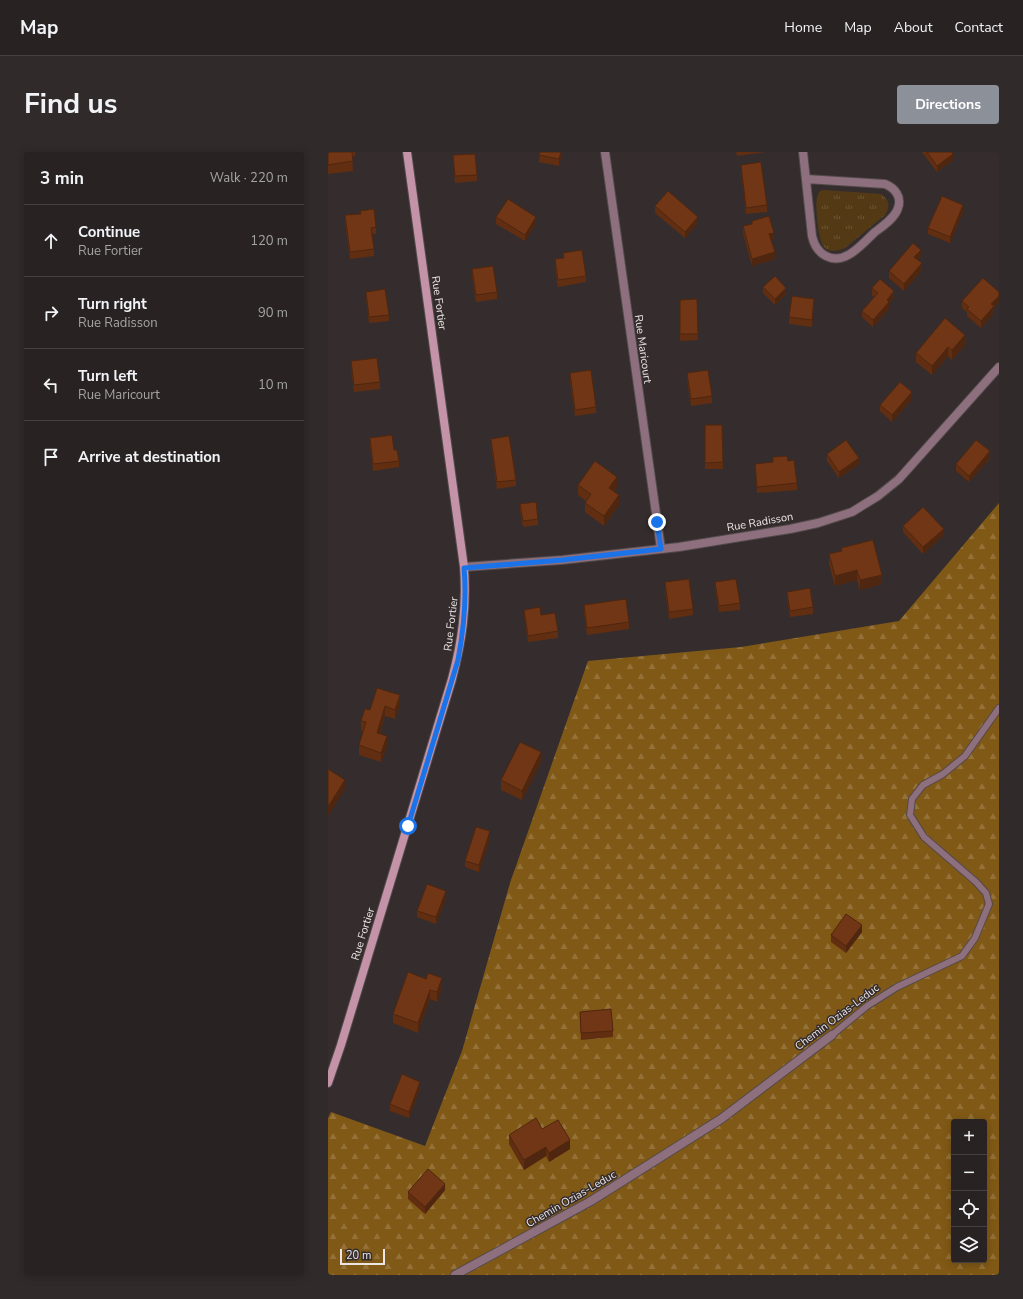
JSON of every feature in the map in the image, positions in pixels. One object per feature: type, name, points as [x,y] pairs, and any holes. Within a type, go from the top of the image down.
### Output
[{"type":"street","name":"Rue Fortier","points":[[328,1084],[456,666],[462,638],[465,612],[466,593],[464,568],[407,152]]},
{"type":"street","name":"Rue Maricourt","points":[[605,152],[661,549]]},
{"type":"street","points":[[803,152],[806,179],[813,242],[820,252],[828,257],[836,259],[849,255],[893,217],[899,206],[899,198],[895,190],[885,184],[806,179]]},
{"type":"street","name":"Rue Radisson","points":[[464,568],[562,560],[661,549],[783,530],[818,523],[852,512],[888,489],[899,479],[999,367]]},
{"type":"street","name":"Chemin Ozias-Leduc","points":[[455,1275],[591,1202],[721,1119],[832,1035]]},
{"type":"lane","name":"Chemin Ozias-Leduc","points":[[832,1035],[867,1006],[897,987],[962,956],[975,938],[989,904],[986,893],[976,882],[924,837],[910,814],[912,799],[923,785],[943,774],[965,756],[999,708]]},
{"type":"green space","points":[[820,191],[881,194],[888,201],[888,209],[885,215],[845,248],[837,251],[831,251],[826,249],[822,243],[818,223],[816,207],[817,197]]},
{"type":"green space","points":[[999,503],[999,1275],[328,1275],[328,1118],[331,1112],[425,1146],[462,1051],[510,883],[588,661],[741,647],[899,621]]},
{"type":"building","points":[[328,152],[352,152],[353,161],[328,165]]},
{"type":"building","points":[[540,152],[561,152],[559,159],[539,155]]},
{"type":"building","points":[[927,152],[952,152],[953,154],[937,166]]},
{"type":"building","points":[[475,154],[477,175],[455,176],[453,155]]},
{"type":"building","points":[[761,162],[767,205],[746,208],[741,165]]},
{"type":"building","points":[[668,191],[698,217],[685,232],[655,206]]},
{"type":"building","points":[[942,196],[963,205],[950,237],[928,228]]},
{"type":"building","points":[[508,199],[536,217],[525,235],[496,217]]},
{"type":"building","points":[[374,209],[376,227],[371,228],[374,249],[350,252],[345,215],[361,214],[360,211]]},
{"type":"building","points":[[769,216],[774,233],[769,234],[775,252],[752,259],[743,226],[752,224],[752,221]]},
{"type":"building","points":[[913,243],[921,250],[914,257],[922,263],[904,284],[889,271]]},
{"type":"building","points":[[582,250],[586,276],[558,280],[555,259],[564,258],[563,253]]},
{"type":"building","points":[[493,266],[497,292],[476,295],[472,269]]},
{"type":"building","points":[[775,276],[786,288],[775,299],[763,287]]},
{"type":"building","points":[[983,278],[999,292],[999,296],[991,304],[994,306],[981,321],[967,309],[969,307],[962,301]]},
{"type":"building","points":[[880,279],[894,291],[887,300],[889,302],[873,320],[862,311],[878,293],[872,288]]},
{"type":"building","points":[[385,289],[389,315],[369,317],[366,292]]},
{"type":"building","points":[[792,296],[814,299],[812,320],[789,317]]},
{"type":"building","points":[[697,299],[698,334],[680,334],[680,300]]},
{"type":"building","points":[[945,318],[965,335],[952,350],[948,347],[932,366],[916,353]]},
{"type":"building","points":[[377,358],[380,382],[354,385],[351,361]]},
{"type":"building","points":[[591,370],[596,407],[575,410],[570,373]]},
{"type":"building","points":[[708,370],[712,396],[691,399],[687,373]]},
{"type":"building","points":[[900,382],[912,392],[892,415],[880,405]]},
{"type":"building","points":[[705,425],[722,425],[723,462],[705,463]]},
{"type":"building","points":[[392,435],[394,450],[397,450],[399,461],[373,464],[370,438]]},
{"type":"building","points":[[509,436],[516,480],[497,482],[491,439]]},
{"type":"building","points":[[846,440],[859,458],[839,472],[827,454]]},
{"type":"building","points":[[976,440],[990,451],[969,476],[956,464]]},
{"type":"building","points":[[787,456],[788,461],[794,460],[797,483],[757,487],[755,464],[773,462],[773,457]]},
{"type":"building","points":[[595,461],[617,477],[609,488],[619,495],[604,516],[585,503],[591,494],[578,485]]},
{"type":"building","points":[[536,502],[538,519],[523,521],[520,504]]},
{"type":"building","points":[[923,507],[944,529],[923,547],[903,526]]},
{"type":"building","points":[[873,540],[882,575],[860,580],[857,570],[835,576],[829,554],[842,551],[841,548]]},
{"type":"building","points":[[689,579],[693,609],[669,612],[665,582]]},
{"type":"building","points":[[736,579],[740,603],[719,606],[715,582]]},
{"type":"building","points":[[810,588],[813,607],[790,611],[787,592]]},
{"type":"building","points":[[626,599],[629,622],[587,628],[584,605]]},
{"type":"building","points":[[540,607],[541,615],[555,613],[558,631],[528,636],[524,610]]},
{"type":"building","points":[[377,688],[400,695],[395,710],[385,706],[377,733],[387,736],[381,753],[359,745],[366,722],[361,721],[365,709],[370,710]]},
{"type":"building","points":[[520,742],[541,752],[522,791],[501,780]]},
{"type":"building","points":[[328,769],[345,780],[328,807]]},
{"type":"building","points":[[476,827],[490,831],[479,865],[465,861]]},
{"type":"building","points":[[427,884],[446,891],[436,917],[417,911]]},
{"type":"building","points":[[846,914],[862,925],[846,946],[831,935]]},
{"type":"building","points":[[408,972],[426,979],[428,973],[442,978],[437,992],[430,990],[418,1023],[393,1014]]},
{"type":"building","points":[[611,1009],[613,1031],[581,1033],[580,1012]]},
{"type":"building","points":[[402,1074],[420,1082],[409,1112],[390,1104]]},
{"type":"building","points":[[536,1118],[542,1129],[558,1120],[570,1140],[549,1153],[546,1147],[524,1160],[509,1135]]},
{"type":"building","points":[[428,1169],[445,1184],[425,1207],[408,1192]]},
{"type":"route","points":[[408,826],[458,660],[462,638],[466,593],[464,568],[562,560],[661,549],[657,522]]}]
